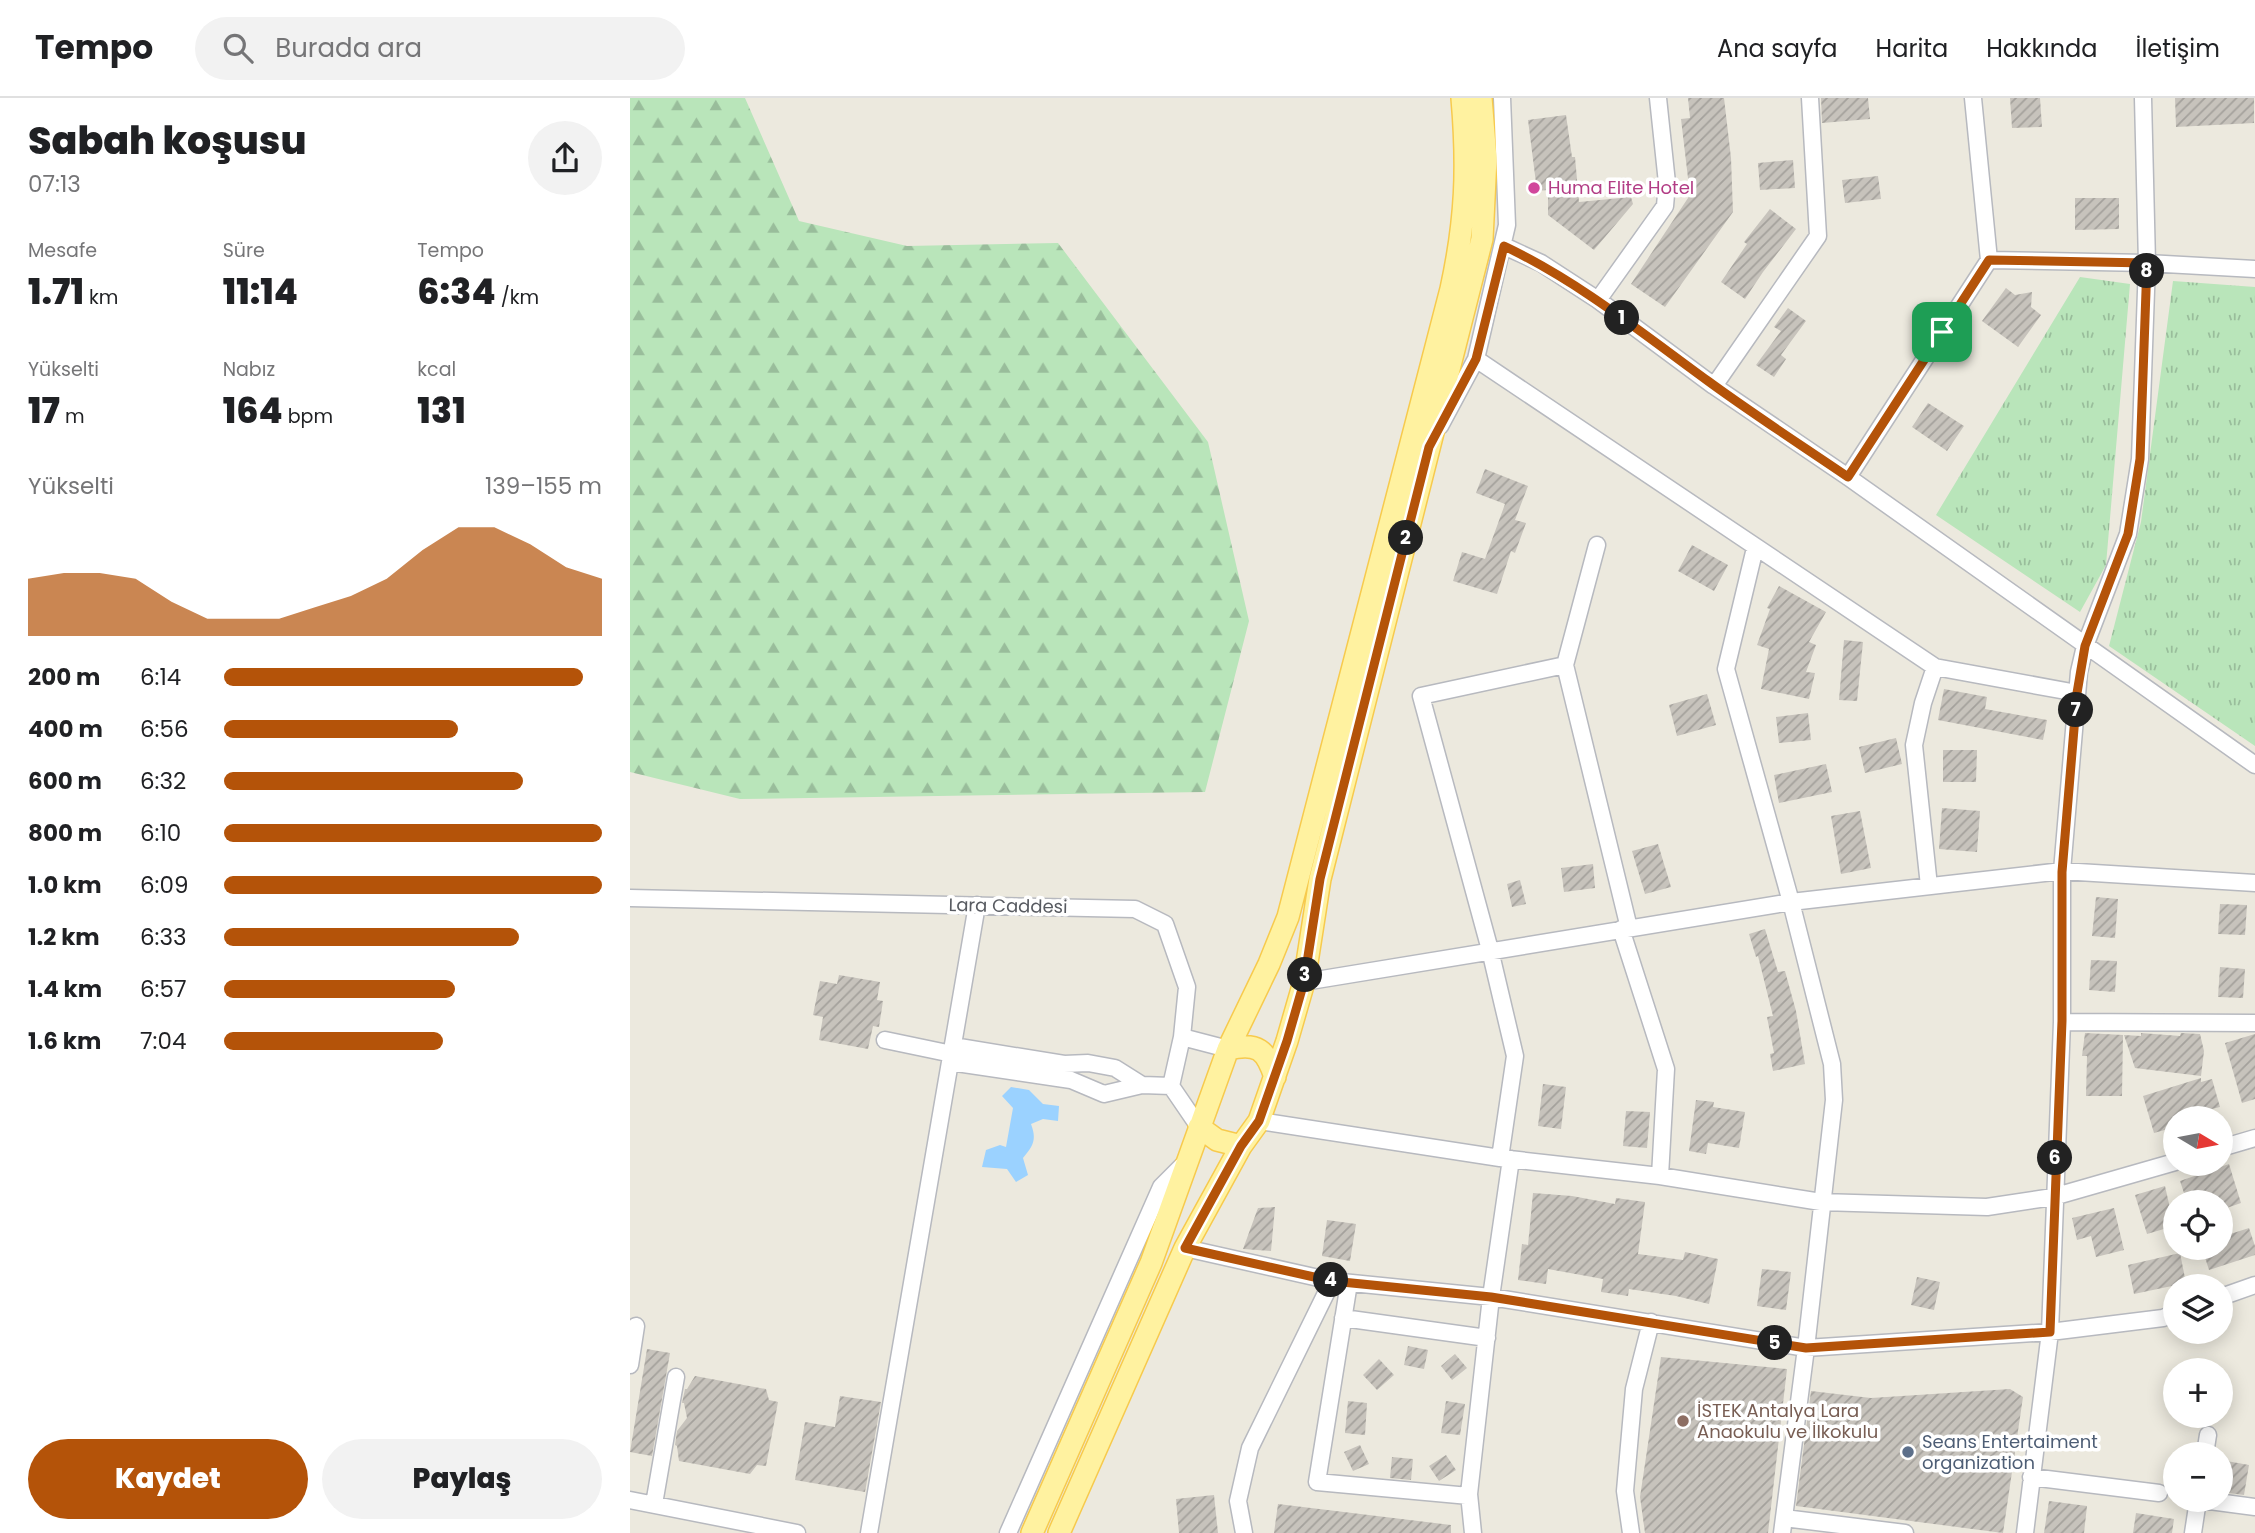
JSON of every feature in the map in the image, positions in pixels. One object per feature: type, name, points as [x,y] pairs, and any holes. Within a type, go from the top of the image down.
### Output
[{"type":"main road","points":[[1032,1533],[1151,1263],[1228,1049],[1288,918],[1451,289],[1462,237],[1466,200],[1466,143],[1462,98]]},
{"type":"main road","points":[[1059,1533],[1185,1248],[1241,1146],[1259,1121],[1304,982],[1320,879],[1482,239],[1486,158],[1481,98]]},
{"type":"main road","points":[[1228,1049],[1244,1045],[1259,1049],[1269,1057],[1275,1077]]},
{"type":"main road","points":[[1199,1127],[1217,1140],[1241,1146]]},
{"type":"street","points":[[1429,447],[1476,359],[1504,246],[1507,213],[1502,98]]},
{"type":"street","points":[[1598,300],[1665,206],[1667,183],[1658,98]]},
{"type":"street","points":[[1714,386],[1818,236],[1810,98]]},
{"type":"street","points":[[1848,477],[1989,260],[1973,98]]},
{"type":"street","points":[[2025,1533],[2050,1332],[2053,1197],[2062,1021],[2062,872],[2077,693],[2085,646],[2128,534],[2140,459],[2147,263],[2143,98]]},
{"type":"street","points":[[1504,246],[1541,263],[1598,300],[1714,386],[1848,477],[2255,765]]},
{"type":"street","points":[[1989,260],[2147,263],[2255,269]]},
{"type":"street","points":[[1476,359],[1935,667],[2077,693]]},
{"type":"street","points":[[1597,545],[1565,665],[1625,928],[1666,1069],[1660,1176]]},
{"type":"street","points":[[1755,548],[1726,668],[1791,902],[1832,1064],[1834,1100],[1783,1526],[1905,1533]]},
{"type":"street","points":[[1473,1533],[1469,1496],[1516,1056],[1421,696],[1565,665]]},
{"type":"street","points":[[1929,886],[1914,745],[1923,703],[1935,667]]},
{"type":"street","points":[[1304,982],[1791,902],[2062,872],[2255,883]]},
{"type":"street","name":"Lara Caddesi","points":[[630,898],[1136,909],[1165,924],[1187,986],[1182,1037],[1171,1086]]},
{"type":"street","points":[[869,1533],[977,905]]},
{"type":"street","points":[[2062,1021],[2255,1023]]},
{"type":"street","points":[[1182,1037],[1228,1049]]},
{"type":"street","points":[[886,1040],[1071,1080],[1104,1094],[1142,1086],[1171,1086],[1199,1127]]},
{"type":"street","points":[[952,1054],[1064,1064],[1088,1063],[1115,1068],[1142,1086]]},
{"type":"street","points":[[1259,1121],[1505,1158],[1660,1176],[1821,1202],[1987,1207],[2053,1197],[2163,1165]]},
{"type":"street","points":[[2233,1144],[2255,1138]]},
{"type":"street","points":[[1008,1533],[1161,1187],[1188,1160]]},
{"type":"street","points":[[1185,1248],[1332,1281],[1491,1297],[1806,1348],[2050,1332],[2163,1318]]},
{"type":"street","points":[[1244,1533],[1238,1501],[1250,1448],[1332,1281]]},
{"type":"street","points":[[1349,1283],[1318,1482],[1469,1496]]},
{"type":"street","points":[[2233,1293],[2255,1285]]},
{"type":"street","points":[[1343,1318],[1487,1338]]},
{"type":"street","points":[[1631,1533],[1625,1490],[1634,1389],[1651,1322]]},
{"type":"street","points":[[630,1365],[636,1326]]},
{"type":"street","points":[[654,1504],[676,1377]]},
{"type":"street","points":[[2207,1442],[2208,1435]]},
{"type":"street","points":[[2031,1477],[2159,1493]]},
{"type":"street","points":[[630,1500],[797,1533]]},
{"type":"street","points":[[2233,1504],[2255,1507]]},
{"type":"street","points":[[2193,1533],[2197,1512]]},
{"type":"green space","points":[[630,98],[745,98],[799,221],[907,246],[1058,243],[1208,442],[1249,621],[1205,792],[740,799],[630,772]]},
{"type":"green space","points":[[2080,277],[2130,284],[2106,565],[2080,612],[1936,515]]},
{"type":"green space","points":[[2173,281],[2255,287],[2255,746],[2109,646],[2141,522]]},
{"type":"water","points":[[1011,1087],[1029,1090],[1043,1104],[1059,1106],[1058,1121],[1043,1119],[1031,1124],[1033,1142],[1023,1158],[1028,1175],[1016,1182],[1007,1169],[982,1167],[986,1150],[1000,1145],[1006,1147],[1013,1108],[1002,1096]]},
{"type":"building","points":[[1688,98],[1724,98],[1731,158],[1733,212],[1665,307],[1631,284],[1690,195],[1681,119],[1690,118]]},
{"type":"building","points":[[1821,98],[1868,98],[1870,119],[1822,123]]},
{"type":"building","points":[[2010,98],[2040,98],[2042,127],[2012,128]]},
{"type":"building","points":[[2175,98],[2254,98],[2254,123],[2176,127]]},
{"type":"building","points":[[1566,115],[1572,157],[1575,157],[1579,202],[1631,197],[1633,204],[1594,250],[1548,215],[1548,190],[1537,191],[1528,120]]},
{"type":"building","points":[[1793,160],[1795,188],[1760,190],[1758,163]]},
{"type":"building","points":[[1878,176],[1881,199],[1845,203],[1842,180]]},
{"type":"building","points":[[2075,198],[2119,198],[2119,229],[2075,230]]},
{"type":"building","points":[[1770,209],[1796,229],[1745,299],[1721,282],[1747,244],[1744,242]]},
{"type":"building","points":[[2006,288],[2015,295],[2032,292],[2031,307],[2041,315],[2018,347],[1982,321]]},
{"type":"building","points":[[1788,308],[1806,321],[1781,355],[1786,359],[1774,377],[1756,365],[1781,331],[1774,327]]},
{"type":"building","points":[[1928,403],[1964,426],[1947,451],[1912,427]]},
{"type":"building","points":[[1485,469],[1528,486],[1515,520],[1526,523],[1515,553],[1511,551],[1497,594],[1453,581],[1462,552],[1485,559],[1505,504],[1476,493]]},
{"type":"building","points":[[1692,545],[1728,565],[1714,591],[1678,571]]},
{"type":"building","points":[[1779,586],[1826,612],[1809,642],[1816,645],[1806,672],[1815,673],[1809,699],[1761,689],[1769,649],[1757,645],[1770,609],[1767,608]]},
{"type":"building","points":[[1844,640],[1863,642],[1857,701],[1839,700]]},
{"type":"building","points":[[1944,689],[1987,697],[1985,709],[2047,720],[2043,740],[1938,720]]},
{"type":"building","points":[[1707,694],[1716,725],[1677,736],[1669,705]]},
{"type":"building","points":[[1808,713],[1811,740],[1779,743],[1776,717]]},
{"type":"building","points":[[1896,738],[1902,764],[1865,773],[1859,747]]},
{"type":"building","points":[[1943,750],[1977,750],[1976,782],[1943,782]]},
{"type":"building","points":[[1826,764],[1832,792],[1779,803],[1774,775]]},
{"type":"building","points":[[1942,808],[1980,811],[1977,852],[1939,849]]},
{"type":"building","points":[[1860,811],[1871,868],[1841,874],[1831,816]]},
{"type":"building","points":[[1658,844],[1671,887],[1645,894],[1632,851]]},
{"type":"building","points":[[1593,864],[1595,888],[1564,892],[1561,868]]},
{"type":"building","points":[[1520,880],[1526,904],[1512,907],[1507,884]]},
{"type":"building","points":[[2096,897],[2118,899],[2115,938],[2092,936]]},
{"type":"building","points":[[2220,904],[2247,905],[2245,935],[2218,934]]},
{"type":"building","points":[[1765,929],[1778,972],[1785,971],[1796,1011],[1805,1064],[1773,1071],[1770,1054],[1774,1053],[1767,1017],[1773,1016],[1758,956],[1756,957],[1749,934]]},
{"type":"building","points":[[2091,960],[2117,961],[2115,992],[2089,990]]},
{"type":"building","points":[[2220,967],[2245,969],[2243,998],[2218,997]]},
{"type":"building","points":[[839,975],[880,982],[877,1000],[883,1001],[879,1027],[873,1026],[868,1049],[819,1040],[823,1017],[813,1015],[820,981],[837,984]]},
{"type":"building","points":[[2085,1033],[2123,1035],[2122,1096],[2086,1096],[2087,1056],[2082,1056]]},
{"type":"building","points":[[2141,1033],[2180,1036],[2181,1033],[2200,1034],[2204,1051],[2201,1076],[2135,1068],[2124,1035],[2141,1036]]},
{"type":"building","points":[[2255,1034],[2255,1099],[2242,1103],[2225,1043]]},
{"type":"building","points":[[2201,1078],[2201,1082],[2212,1079],[2220,1106],[2163,1106],[2163,1130],[2154,1133],[2143,1096]]},
{"type":"building","points":[[1543,1084],[1566,1087],[1561,1129],[1538,1126]]},
{"type":"building","points":[[1696,1100],[1714,1102],[1713,1107],[1745,1112],[1739,1148],[1708,1143],[1706,1154],[1689,1151]]},
{"type":"building","points":[[1626,1111],[1650,1112],[1647,1148],[1623,1146]]},
{"type":"building","points":[[2194,1176],[2233,1176],[2241,1203],[2233,1206],[2233,1190],[2183,1190],[2180,1181]]},
{"type":"building","points":[[2165,1186],[2163,1229],[2147,1234],[2135,1195]]},
{"type":"building","points":[[1533,1193],[1572,1196],[1615,1204],[1616,1198],[1645,1202],[1638,1254],[1683,1260],[1685,1252],[1718,1259],[1709,1304],[1629,1289],[1628,1296],[1601,1292],[1603,1279],[1548,1269],[1546,1284],[1518,1280],[1522,1244],[1528,1245]]},
{"type":"building","points":[[1275,1207],[1271,1251],[1243,1249],[1258,1208]]},
{"type":"building","points":[[2114,1208],[2124,1250],[2096,1257],[2091,1236],[2077,1240],[2072,1218]]},
{"type":"building","points":[[1327,1220],[1356,1224],[1350,1261],[1322,1256]]},
{"type":"building","points":[[2249,1228],[2255,1255],[2209,1270],[2206,1260],[2233,1260],[2233,1233]]},
{"type":"building","points":[[2163,1257],[2163,1260],[2181,1260],[2184,1274],[2163,1274],[2163,1288],[2134,1294],[2128,1265]]},
{"type":"building","points":[[1762,1269],[1791,1272],[1786,1310],[1757,1306]]},
{"type":"building","points":[[1917,1277],[1940,1282],[1934,1310],[1911,1305]]},
{"type":"building","points":[[1408,1346],[1428,1350],[1424,1369],[1404,1365]]},
{"type":"building","points":[[647,1349],[670,1353],[652,1456],[630,1452]]},
{"type":"building","points":[[1455,1354],[1467,1368],[1452,1380],[1441,1366]]},
{"type":"building","points":[[1661,1357],[1787,1369],[1768,1533],[1645,1533],[1640,1497]]},
{"type":"building","points":[[1379,1359],[1394,1375],[1377,1390],[1363,1375]]},
{"type":"building","points":[[695,1376],[766,1389],[769,1400],[778,1402],[766,1466],[757,1465],[750,1474],[679,1461],[675,1445],[677,1431],[687,1418],[682,1403],[685,1389]]},
{"type":"building","name":"Seans Entertaiment organization","points":[[2010,1389],[2023,1397],[2003,1533],[1796,1506],[1811,1391],[1871,1398]]},
{"type":"building","points":[[840,1396],[881,1402],[865,1492],[795,1480],[805,1422],[835,1427]]},
{"type":"building","points":[[1348,1401],[1367,1403],[1365,1435],[1345,1433]]},
{"type":"building","points":[[1446,1401],[1465,1404],[1460,1435],[1441,1433]]},
{"type":"building","points":[[1360,1445],[1369,1464],[1353,1471],[1344,1452]]},
{"type":"building","points":[[1446,1455],[1456,1470],[1439,1481],[1429,1466]]},
{"type":"building","points":[[1392,1457],[1413,1459],[1411,1480],[1390,1478]]},
{"type":"building","points":[[2233,1462],[2249,1465],[2244,1495],[2233,1494]]},
{"type":"building","points":[[1214,1495],[1218,1533],[1179,1533],[1176,1499]]},
{"type":"building","points":[[2049,1501],[2087,1506],[2084,1533],[2044,1533]]},
{"type":"building","points":[[1278,1504],[1451,1525],[1451,1533],[1274,1533]]},
{"type":"building","points":[[2136,1513],[2174,1519],[2172,1533],[2133,1533]]},
{"type":"place","name":"Huma Elite Hotel","points":[[1534,188]]},
{"type":"place","name":"İSTEK Antalya Lara Anaokulu ve İlkokulu","points":[[1683,1421]]},
{"type":"place","name":"Seans Entertaiment organization","points":[[1908,1452]]},
{"type":"route","points":[[1504,246],[1541,263],[1598,300],[1714,386],[1848,477],[1942,332],[1989,260],[2147,263],[2140,459],[2128,534],[2085,646],[2077,693],[2062,872],[2062,1021],[2053,1197],[2050,1332],[1806,1348],[1491,1297],[1332,1281],[1185,1248],[1241,1146],[1259,1121],[1287,1041],[1304,982],[1320,879],[1429,447],[1476,359],[1504,246]]}]
